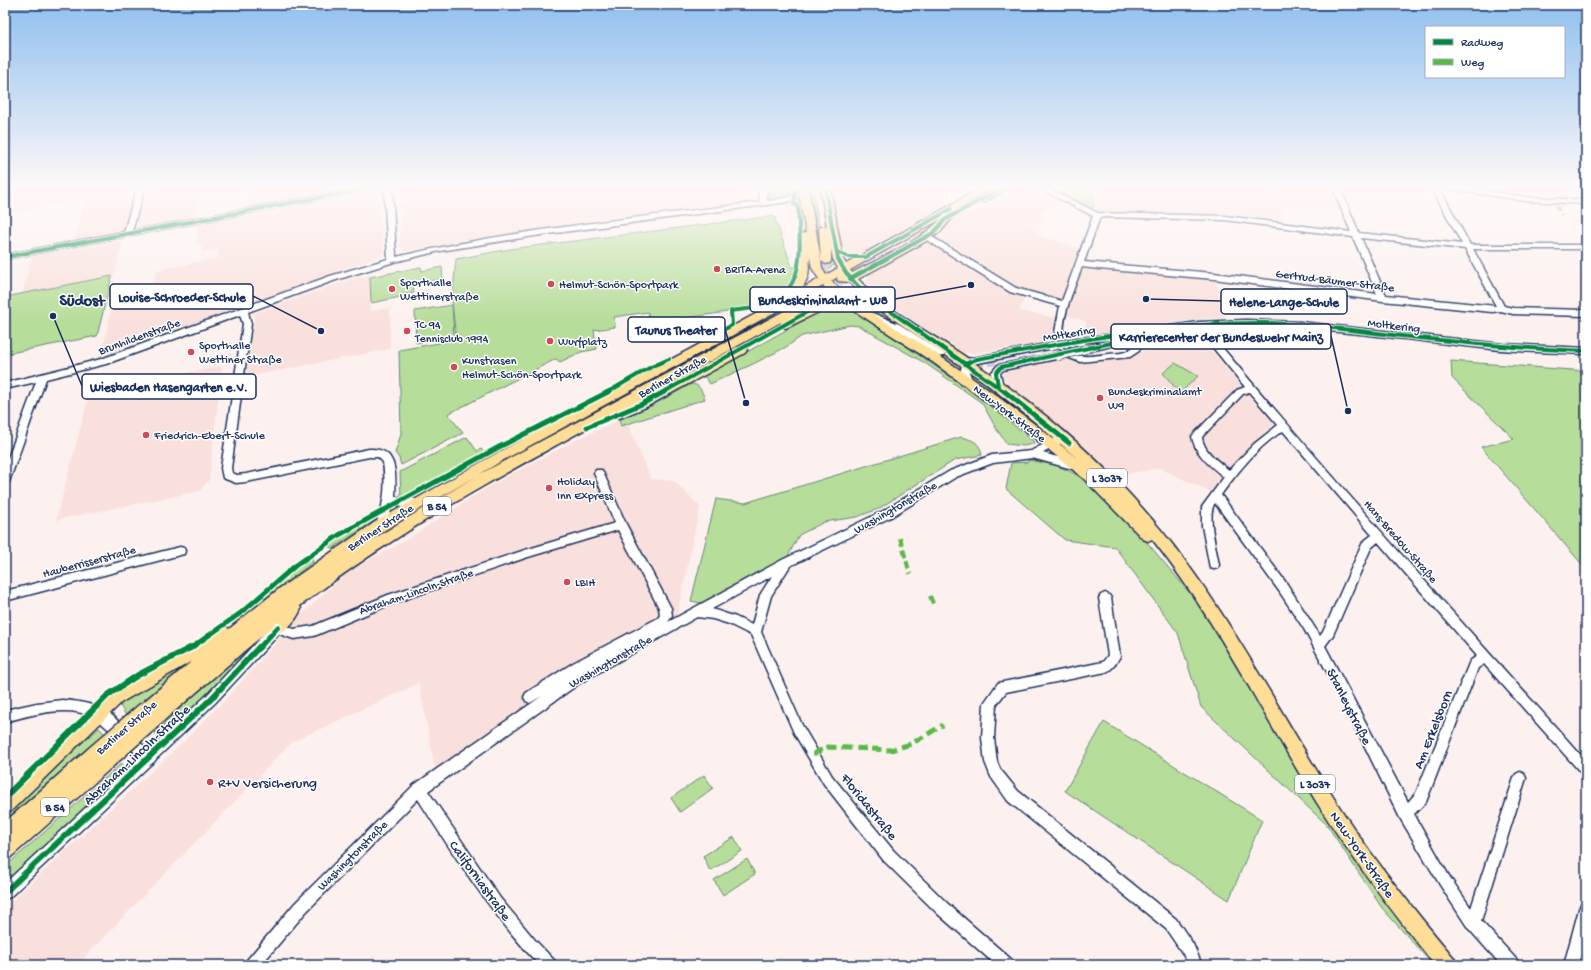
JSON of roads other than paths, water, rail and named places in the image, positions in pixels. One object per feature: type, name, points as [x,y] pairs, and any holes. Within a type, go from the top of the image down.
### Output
[{"type":"main road","name":"B 54","points":[[790,307],[803,276],[804,232]]},
{"type":"main road","points":[[810,232],[815,262],[825,277]]},
{"type":"main road","points":[[824,232],[826,261]]},
{"type":"main road","points":[[833,232],[837,252],[843,270],[854,282],[932,232]]},
{"type":"main road","points":[[559,438],[642,404],[806,302],[825,277],[843,270],[910,232]]},
{"type":"main road","points":[[859,268],[922,232]]},
{"type":"main road","points":[[837,252],[848,257],[866,257]]},
{"type":"main road","name":"New-York-Straße","points":[[825,277],[842,282],[854,282],[893,314],[967,363],[998,386],[1057,441],[1079,467],[1141,528],[1199,593]]},
{"type":"main road","name":"New-York-Straße","points":[[825,277],[839,295],[850,303],[1057,441],[1100,472],[1138,510],[1170,549],[1229,638],[1303,764],[1343,828],[1402,909],[1448,965]]},
{"type":"main road","points":[[790,307],[806,302],[850,303]]},
{"type":"main road","name":"Berliner Straße","points":[[5,833],[100,758],[151,714],[320,582],[412,521],[483,479],[559,438],[790,307]]},
{"type":"main road","name":"Berliner Straße","points":[[151,714],[250,620],[285,592],[380,526],[416,503],[496,459],[790,307]]},
{"type":"main road","points":[[278,627],[320,582]]},
{"type":"main road","points":[[5,805],[117,697],[142,681],[250,620]]},
{"type":"main road","name":"Berliner Straße","points":[[5,851],[100,758]]},
{"type":"street","points":[[5,257],[136,232]]},
{"type":"street","points":[[390,232],[392,260]]},
{"type":"street","name":"Brunhildenstraße","points":[[5,386],[42,378],[108,360],[333,278],[392,260],[440,249],[548,232]]},
{"type":"street","points":[[1091,232],[1081,264],[1065,304],[1060,326],[1059,337],[1061,346],[1066,352],[1077,358],[1086,360],[1127,355],[1134,351],[1142,336]]},
{"type":"street","points":[[1336,232],[1468,247],[1586,248]]},
{"type":"street","points":[[1460,232],[1501,308]]},
{"type":"street","points":[[1357,235],[1383,298]]},
{"type":"street","points":[[926,236],[1013,290],[1065,304]]},
{"type":"street","name":"Gertrud-Bäumer-Straße","points":[[1081,264],[1099,267],[1214,276],[1383,298],[1492,309],[1501,308],[1513,311],[1586,313]]},
{"type":"street","points":[[243,311],[247,324],[226,468],[227,475],[236,479],[246,478],[369,453],[380,453],[388,462],[390,498],[387,513],[380,526]]},
{"type":"street","points":[[870,315],[896,326],[942,354]]},
{"type":"street","name":"Moltkering","points":[[1084,345],[1199,325],[1246,323],[1300,325],[1502,347],[1586,351]]},
{"type":"street","name":"Moltkering","points":[[1084,345],[1199,325]]},
{"type":"street","name":"Hans-Bredow-Straße","points":[[1199,325],[1251,388],[1380,537],[1586,770]]},
{"type":"street","points":[[998,386],[995,374],[997,369],[1001,367],[1054,351],[1084,345]]},
{"type":"street","name":"Moltkering","points":[[967,363],[977,359],[1054,351]]},
{"type":"street","name":"Moltkering","points":[[998,361],[1054,351]]},
{"type":"street","points":[[967,363],[965,372],[968,382]]},
{"type":"street","points":[[5,479],[42,378]]},
{"type":"street","points":[[1230,476],[1214,464],[1197,441],[1197,436],[1240,392],[1251,388]]},
{"type":"street","points":[[1214,565],[1206,513],[1210,502],[1230,476],[1257,448],[1280,428],[1285,426]]},
{"type":"street","name":"Washingtonstraße","points":[[252,965],[300,908],[419,789],[576,679],[786,564],[887,514],[953,474],[992,459],[1032,454],[1057,441]]},
{"type":"street","name":"Washingtonstraße","points":[[1032,454],[1079,467]]},
{"type":"street","points":[[530,698],[578,667],[662,621],[666,616],[665,608],[621,525],[599,473]]},
{"type":"street","name":"Stanleystraße","points":[[1216,496],[1297,609],[1319,645],[1405,813],[1452,894],[1473,923],[1512,965]]},
{"type":"street","points":[[390,498],[396,503],[400,504],[416,503]]},
{"type":"street","name":"Abraham-Lincoln-Straße","points":[[5,892],[150,758],[211,699],[278,627],[288,633],[294,634],[314,631],[388,600],[525,554],[621,525]]},
{"type":"street","points":[[1319,645],[1327,635],[1367,544],[1380,537]]},
{"type":"street","name":"Hauberrisserstraße","points":[[5,596],[180,551]]},
{"type":"street","points":[[696,612],[713,614],[732,620],[755,632],[766,595],[786,564]]},
{"type":"street","points":[[1105,598],[1114,656],[1106,667],[1002,687],[990,703],[988,738],[991,762],[995,773],[1013,796],[1171,924],[1188,949],[1195,965]]},
{"type":"street","name":"Floridastraße","points":[[755,632],[798,729],[828,780],[889,856],[943,910],[1007,965]]},
{"type":"street","name":"Am Erkelsborn","points":[[1405,813],[1421,798],[1474,665],[1485,657]]},
{"type":"street","points":[[5,716],[40,708],[66,707],[89,709],[99,713],[116,728]]},
{"type":"street","points":[[137,747],[150,758]]},
{"type":"street","points":[[1473,923],[1520,778]]},
{"type":"street","name":"Californiastraße","points":[[419,789],[481,884],[529,945],[549,965]]},
{"type":"street","points":[[1571,965],[1586,909]]},
{"type":"tunnel","points":[[816,287],[822,277],[826,261]]},
{"type":"tunnel","points":[[807,303],[859,268]]},
{"type":"tunnel","points":[[941,354],[969,362],[998,361]]},
{"type":"place","name":"BRITA-Arena","points":[[717,269]]},
{"type":"place","name":"Helmut-Schön-Sportpark","points":[[551,284]]},
{"type":"place","name":"Bundeskriminalamt - W8","points":[[971,285]]},
{"type":"place","name":"Sporthalle Wettinerstraße","points":[[392,289]]},
{"type":"place","name":"Helene-Lange-Schule","points":[[1146,299]]},
{"type":"place","name":"Wiesbaden Hasengarten e.V.","points":[[53,316]]},
{"type":"place","name":"Louise-Schroeder-Schule","points":[[321,331]]},
{"type":"place","name":"TC 94 Tennisclub 1994","points":[[407,331]]},
{"type":"place","name":"Wurfplatz","points":[[550,341]]},
{"type":"place","name":"Sporthalle Wettiner Straße","points":[[191,352]]},
{"type":"place","name":"Kunstrasen Helmut-Schön-Sportpark","points":[[454,367]]},
{"type":"place","name":"Bundeskriminalamt W9","points":[[1100,398]]},
{"type":"place","name":"Taunus Theater","points":[[746,403]]},
{"type":"place","name":"Karrierecenter der Bundeswehr Mainz","points":[[1348,411]]},
{"type":"place","name":"Friedrich-Ebert-Schule","points":[[146,435]]},
{"type":"place","name":"Holiday Inn Express","points":[[549,488]]},
{"type":"place","name":"LBIH","points":[[567,582]]},
{"type":"place","name":"R+V Versicherung","points":[[210,782]]},
{"type":"district","name":"Südost","points":[[82,299]]}]
